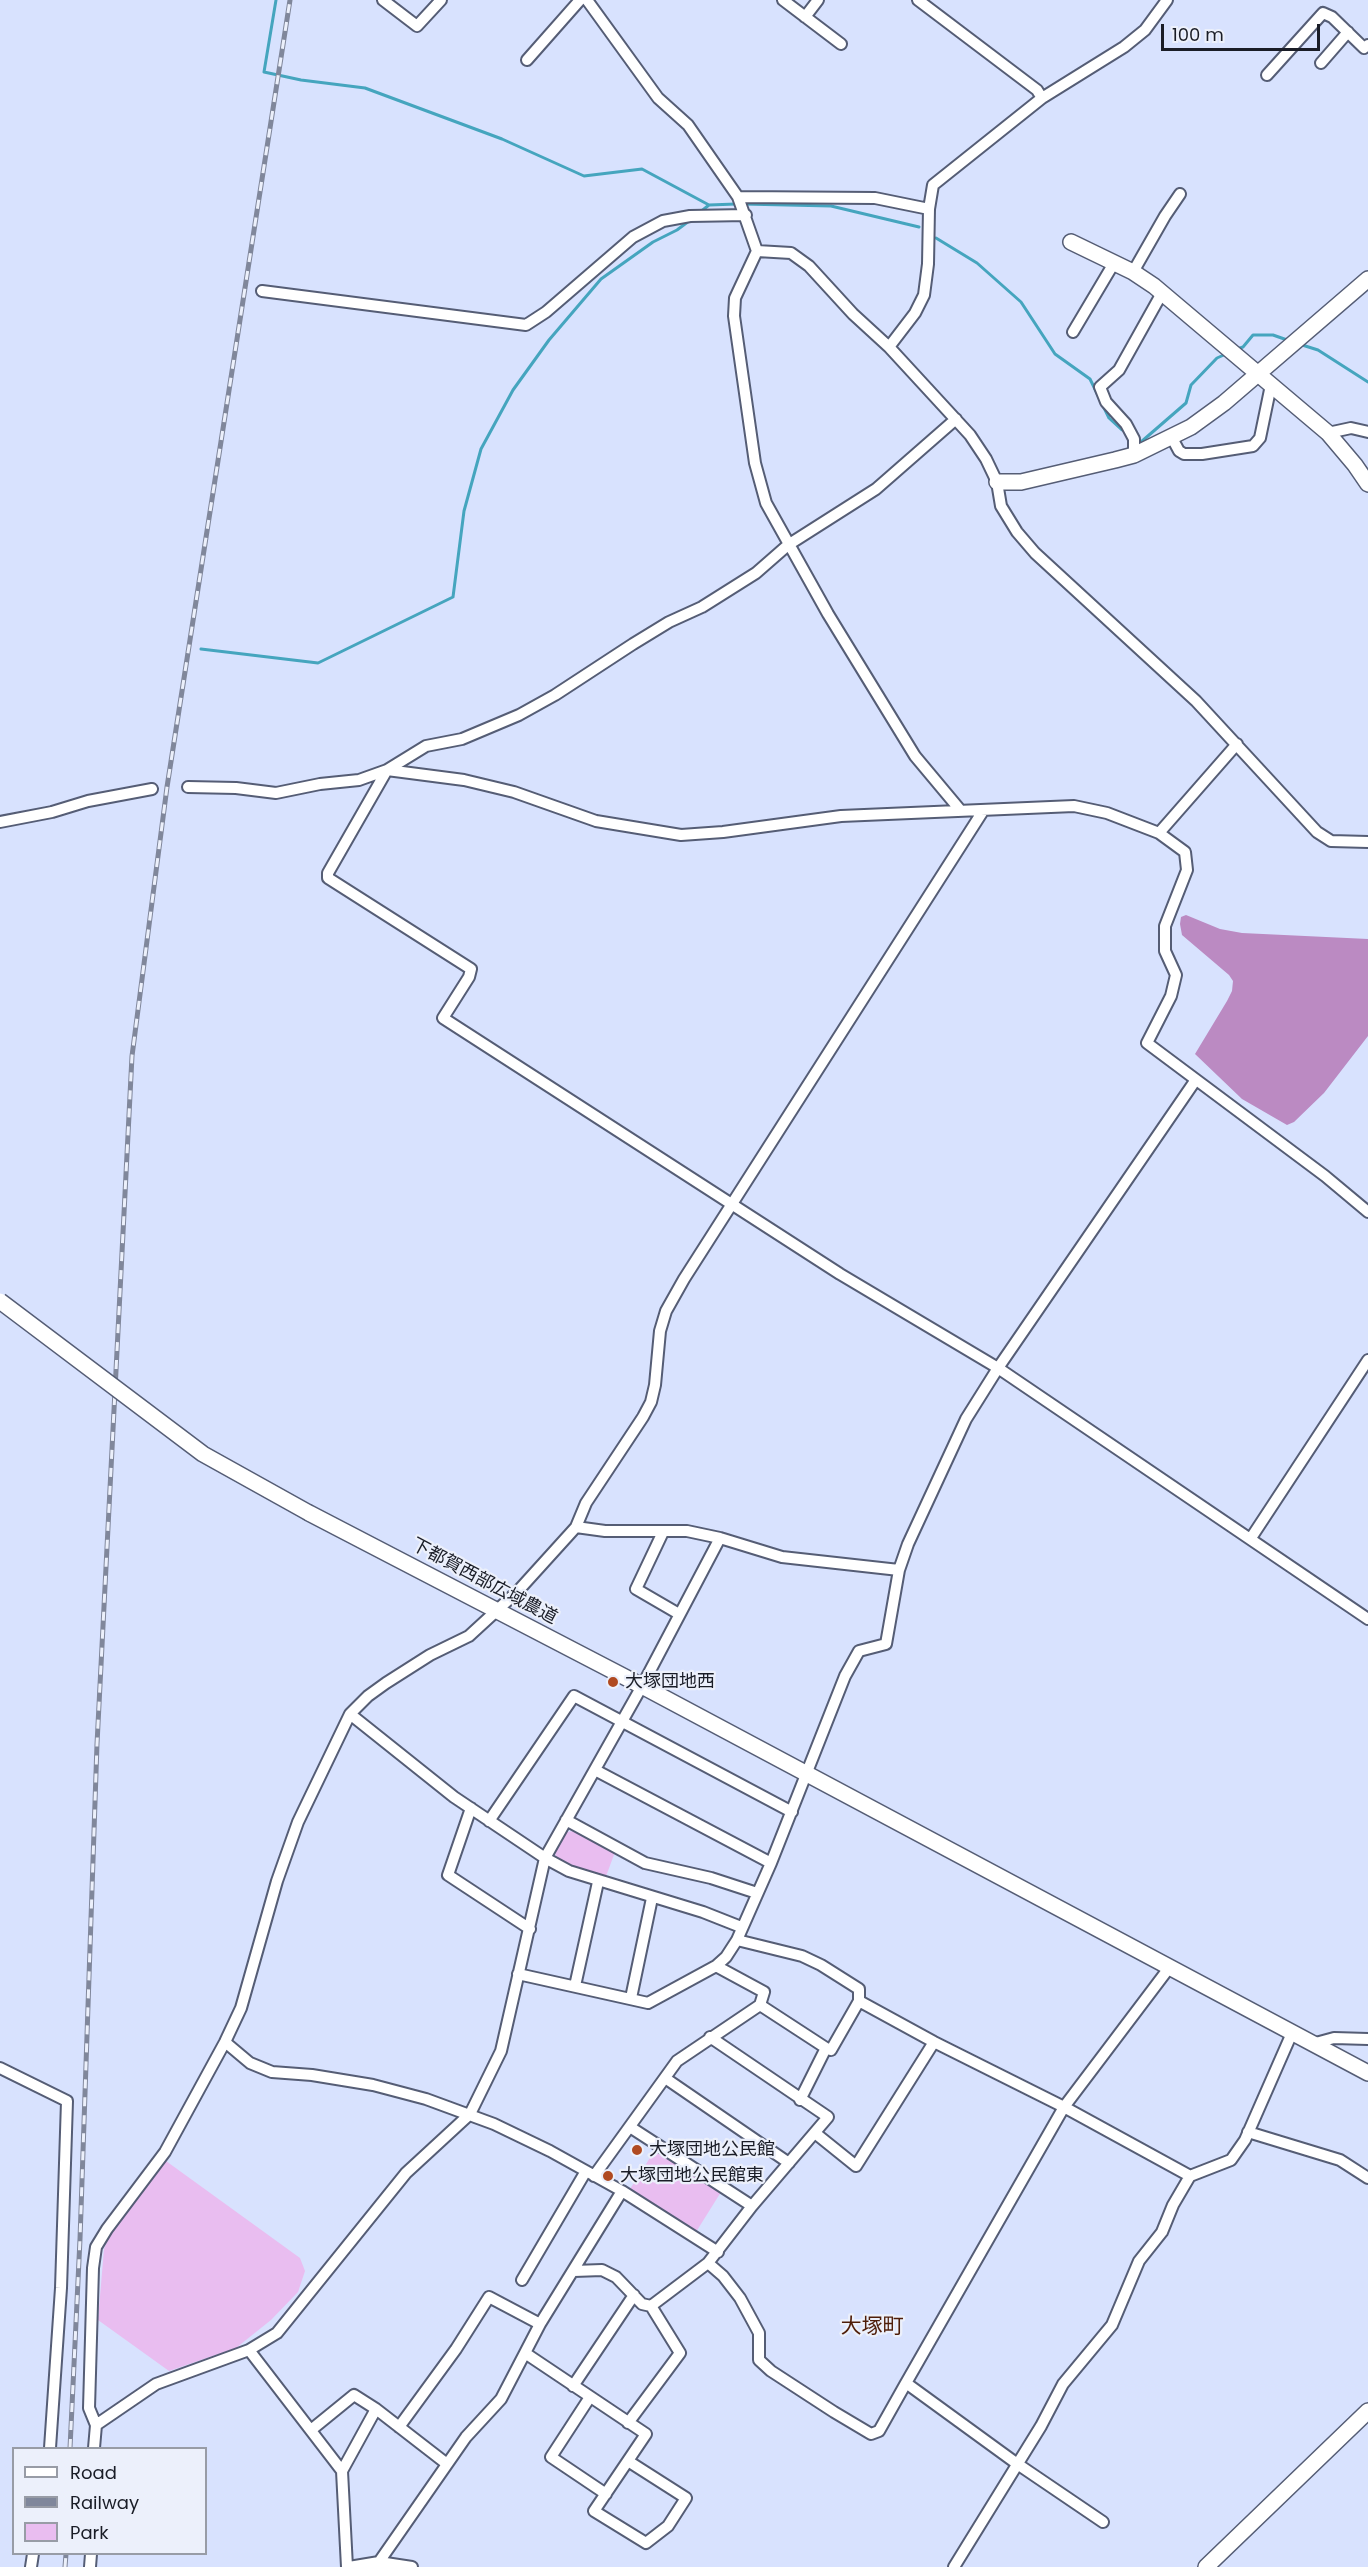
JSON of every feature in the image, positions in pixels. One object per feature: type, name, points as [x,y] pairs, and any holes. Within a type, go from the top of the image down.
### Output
[{"type":"street","points":[[383,0],[417,26],[441,0]]},
{"type":"street","points":[[527,60],[580,0]]},
{"type":"street","points":[[587,0],[658,98],[688,126],[738,197],[757,251],[735,298],[736,335],[755,463],[766,502],[828,614],[915,756],[961,811]]},
{"type":"street","points":[[783,0],[841,45]]},
{"type":"street","points":[[805,17],[818,0]]},
{"type":"street","points":[[918,0],[1037,90],[1042,98]]},
{"type":"street","points":[[889,347],[915,313],[924,295],[928,264],[929,209],[933,185],[1042,98],[1138,36],[1167,0]]},
{"type":"street","points":[[1267,75],[1323,14],[1332,17],[1364,48],[1368,45]]},
{"type":"street","points":[[1321,63],[1348,32]]},
{"type":"street","points":[[1133,272],[1179,194]]},
{"type":"street","points":[[738,197],[875,198],[929,209]]},
{"type":"street","points":[[262,291],[526,325],[546,312],[633,237],[663,221],[690,216],[746,215]]},
{"type":"street","points":[[1066,240],[1133,272],[1162,293],[1328,433],[1368,483]]},
{"type":"street","points":[[757,251],[791,253],[809,266],[853,314],[889,347],[933,398],[956,419],[986,459],[997,482],[1001,506],[1035,553],[1196,701],[1317,832],[1331,841],[1368,842]]},
{"type":"street","points":[[1072,332],[1114,263]]},
{"type":"street","points":[[997,482],[1021,482],[1070,472],[1134,455],[1172,438],[1224,403],[1368,279]]},
{"type":"street","points":[[1134,455],[1134,439],[1126,424],[1106,402],[1100,387],[1119,370],[1162,293]]},
{"type":"street","points":[[1172,438],[1175,446],[1184,454],[1202,454],[1253,446],[1260,438],[1271,385]]},
{"type":"street","points":[[188,787],[236,788],[276,793],[320,784],[359,780],[387,770],[426,747],[462,739],[537,705],[669,622],[721,596],[756,573],[788,545],[876,489],[956,419]]},
{"type":"street","points":[[1328,433],[1351,428],[1368,432]]},
{"type":"street","points":[[1159,833],[1237,744]]},
{"type":"street","points":[[387,770],[464,780],[513,792],[596,821],[681,836],[841,816],[1074,806],[1107,813],[1159,833],[1179,845],[1185,852],[1187,870],[1166,926],[1165,951],[1176,975],[1171,996],[1147,1043],[1325,1176],[1368,1212]]},
{"type":"street","points":[[387,770],[328,873],[330,881],[471,969],[469,977],[443,1018],[730,1205],[998,1368],[1368,1619]]},
{"type":"street","points":[[0,822],[42,814],[88,801],[152,789]]},
{"type":"street","points":[[94,2447],[96,2425],[89,2408],[93,2268],[96,2247],[165,2152],[225,2042],[241,2008],[277,1881],[298,1822],[350,1714],[368,1696],[386,1683],[430,1655],[470,1636],[497,1611],[576,1527],[586,1503],[644,1418],[655,1385],[660,1331],[666,1311],[730,1205],[983,811]]},
{"type":"street","points":[[518,1974],[648,2003],[716,1966],[726,1957],[737,1940],[771,1863],[845,1676],[859,1651],[886,1644],[899,1570],[908,1544],[966,1419],[998,1368],[1196,1081]]},
{"type":"street","name":"下都賀西部広域農道","points":[[0,1300],[203,1454],[309,1513],[642,1686],[1368,2073]]},
{"type":"street","points":[[1251,1538],[1368,1360]]},
{"type":"street","points":[[576,1527],[605,1532],[687,1532],[720,1538],[782,1557],[899,1570]]},
{"type":"street","points":[[663,1532],[636,1589],[679,1614]]},
{"type":"street","points":[[96,2425],[156,2384],[249,2350],[277,2333],[406,2173],[471,2114],[501,2051],[545,1858],[642,1686],[720,1538]]},
{"type":"street","points":[[489,1821],[574,1696],[792,1812]]},
{"type":"street","points":[[350,1714],[424,1775],[545,1858],[569,1871],[598,1882],[703,1912],[741,1927]]},
{"type":"street","points":[[595,1770],[771,1863]]},
{"type":"street","points":[[471,1808],[448,1875],[530,1929]]},
{"type":"street","points":[[566,1820],[645,1863],[711,1878],[757,1893]]},
{"type":"street","points":[[575,1986],[598,1882]]},
{"type":"street","points":[[631,1998],[652,1898]]},
{"type":"street","points":[[737,1940],[802,1956],[859,1989],[859,2001],[831,2050],[760,2005]]},
{"type":"street","points":[[522,2280],[590,2174],[630,2127],[677,2061],[760,2005],[764,1992],[716,1966]]},
{"type":"street","points":[[708,2263],[723,2276],[740,2298],[759,2333],[759,2360],[771,2371],[871,2434],[879,2431],[1064,2107],[1169,1968]]},
{"type":"street","points":[[859,2001],[934,2042],[1064,2107],[1190,2176]]},
{"type":"street","points":[[954,2567],[1016,2463],[1041,2426],[1063,2384],[1112,2325],[1139,2261],[1162,2232],[1173,2205],[1190,2176],[1231,2160],[1248,2132],[1292,2033]]},
{"type":"street","points":[[651,2306],[708,2263],[752,2206],[828,2117],[710,2037]]},
{"type":"street","points":[[1312,2044],[1334,2038],[1368,2039]]},
{"type":"street","points":[[225,2042],[250,2063],[272,2072],[365,2083],[426,2098],[471,2114],[519,2135],[622,2191],[718,2252]]},
{"type":"street","points":[[815,2133],[856,2166],[934,2042]]},
{"type":"street","points":[[800,2100],[826,2048]]},
{"type":"street","points":[[0,2068],[67,2101],[61,2288],[50,2447]]},
{"type":"street","points":[[665,2078],[789,2163]]},
{"type":"street","points":[[630,2127],[752,2206]]},
{"type":"street","points":[[1248,2132],[1340,2160],[1368,2178]]},
{"type":"street","points":[[379,2562],[466,2438],[501,2399],[540,2324],[622,2191]]},
{"type":"street","points":[[574,2271],[602,2270],[616,2277],[642,2304],[651,2306],[680,2354],[628,2423]]},
{"type":"street","points":[[573,2386],[634,2295]]},
{"type":"street","points":[[399,2427],[456,2349],[489,2297],[540,2324]]},
{"type":"street","points":[[249,2350],[342,2471]]},
{"type":"street","points":[[525,2353],[645,2434],[594,2511],[646,2543],[668,2526],[686,2498],[628,2461]]},
{"type":"street","points":[[906,2383],[1016,2463],[1103,2522]]},
{"type":"street","points":[[310,2430],[354,2395],[376,2409],[447,2464]]},
{"type":"street","points":[[590,2397],[551,2457],[606,2494]]},
{"type":"street","points":[[376,2409],[342,2471],[348,2567],[379,2562],[412,2567]]},
{"type":"street","points":[[1206,2567],[1368,2411]]},
{"type":"green space","points":[[574,1831],[615,1852],[605,1879],[571,1867],[556,1858],[555,1852],[566,1832]]},
{"type":"green space","points":[[655,2150],[721,2192],[696,2232],[630,2189]]},
{"type":"green space","points":[[166,2161],[300,2258],[305,2271],[298,2292],[271,2320],[236,2348],[169,2371],[98,2320],[104,2249],[112,2229]]},
{"type":"shaded area","points":[[1186,915],[1220,929],[1242,933],[1368,939],[1368,1036],[1324,1093],[1294,1122],[1287,1125],[1242,1099],[1195,1054],[1227,1001],[1232,991],[1233,981],[1182,935],[1181,917]]},
{"type":"waterway","points":[[276,0],[264,72],[301,80],[365,88],[502,139],[584,176],[642,169],[709,205],[736,204]]},
{"type":"waterway","points":[[743,204],[831,206],[919,227]]},
{"type":"waterway","points":[[699,213],[709,205]]},
{"type":"waterway","points":[[201,649],[318,663],[453,597],[464,511],[481,449],[513,390],[549,340],[601,279],[653,242],[689,221]]},
{"type":"waterway","points":[[936,238],[977,263],[1021,302],[1055,354],[1090,379],[1109,418],[1122,430]]},
{"type":"waterway","points":[[1237,349],[1243,347],[1253,335],[1273,335],[1290,341]]},
{"type":"waterway","points":[[1299,344],[1318,350],[1368,382]]},
{"type":"waterway","points":[[1141,442],[1186,403],[1191,385],[1217,358],[1226,354]]},
{"type":"railway","points":[[70,2447],[80,2239],[97,1744],[132,1056],[167,787],[290,0]]},
{"type":"railway","points":[[65,2567],[66,2555]]},
{"type":"place","name":"大塚団地西","points":[[613,1682]]},
{"type":"place","name":"大塚団地公民館","points":[[637,2150]]},
{"type":"place","name":"大塚団地公民館東","points":[[608,2176]]},
{"type":"district","name":"大塚町","points":[[872,2328]]}]
